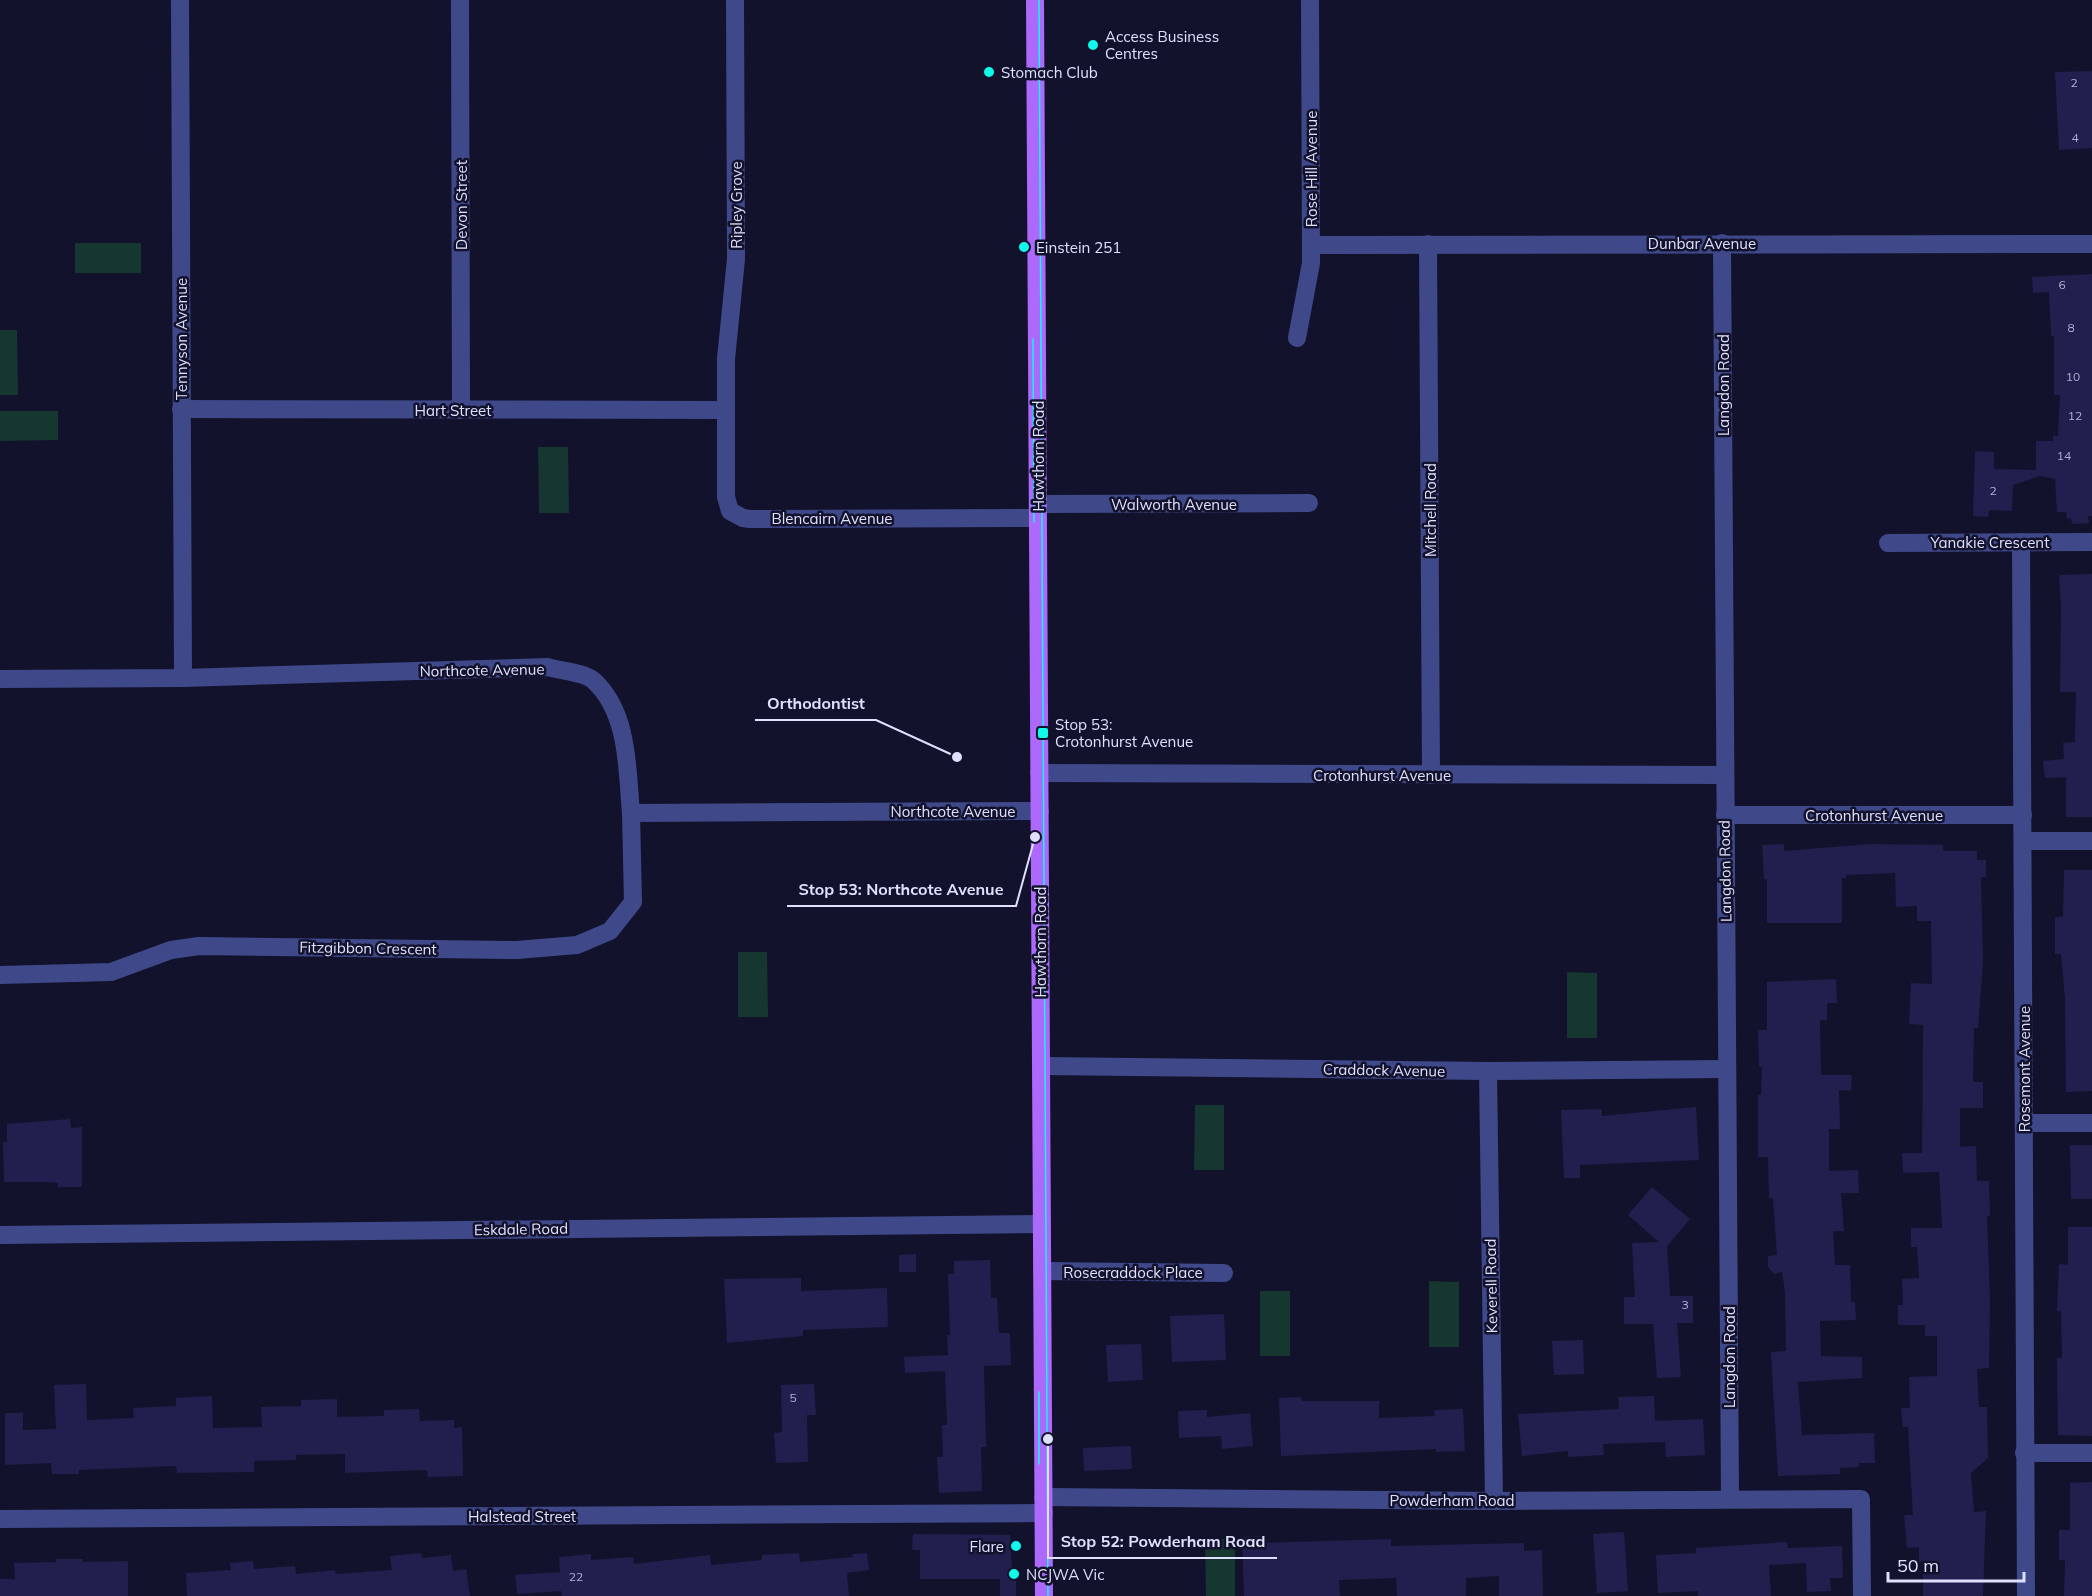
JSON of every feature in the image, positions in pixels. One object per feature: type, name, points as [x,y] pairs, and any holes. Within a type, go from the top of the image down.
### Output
[{"type":"main road","name":"Hawthorn Road","points":[[1035,0],[1044,1596]]},
{"type":"street","name":"Tennyson Avenue","points":[[180,0],[183,678]]},
{"type":"street","name":"Devon Street","points":[[460,0],[461,410]]},
{"type":"street","name":"Ripley Grove","points":[[725,410],[726,359],[736,259],[735,0]]},
{"type":"street","name":"Rose Hill Avenue","points":[[1298,338],[1309,279],[1311,245],[1310,0]]},
{"type":"street","name":"Langdon Road","points":[[1722,243],[1730,1499]]},
{"type":"street","name":"Mitchell Road","points":[[1428,244],[1431,776]]},
{"type":"street","name":"Dunbar Avenue","points":[[1311,245],[2092,244]]},
{"type":"street","name":"Hart Street","points":[[182,409],[725,410]]},
{"type":"street","name":"Blencairn Avenue","points":[[725,410],[726,497],[730,511],[743,518],[1038,511]]},
{"type":"street","name":"Walworth Avenue","points":[[1038,511],[1309,503]]},
{"type":"street","name":"Rosemont Avenue","points":[[2021,542],[2026,1596]]},
{"type":"street","name":"Yanakie Crescent","points":[[1888,543],[2092,542]]},
{"type":"street","name":"Northcote Avenue","points":[[0,679],[183,678],[548,667],[591,679],[607,700],[622,729],[632,813],[1040,811]]},
{"type":"street","name":"Crotonhurst Avenue","points":[[1039,773],[1431,776],[1724,775]]},
{"type":"street","name":"Fitzgibbon Crescent","points":[[0,975],[111,972],[171,950],[199,946],[517,950],[577,945],[610,931],[633,903],[632,813]]},
{"type":"street","name":"Crotonhurst Avenue","points":[[1725,815],[2023,815]]},
{"type":"street","points":[[2023,841],[2092,841]]},
{"type":"street","name":"Craddock Avenue","points":[[1041,1066],[1488,1071],[1727,1069]]},
{"type":"street","name":"Keverell Road","points":[[1488,1071],[1494,1501]]},
{"type":"street","points":[[2024,1123],[2092,1123]]},
{"type":"street","name":"Eskdale Road","points":[[0,1235],[1042,1224]]},
{"type":"street","name":"Rosecraddock Place","points":[[1042,1271],[1224,1272]]},
{"type":"street","points":[[2024,1453],[2092,1453]]},
{"type":"street","name":"Powderham Road","points":[[1043,1505],[1861,1499],[1862,1596]]},
{"type":"street","name":"Halstead Street","points":[[0,1519],[1043,1505]]},
{"type":"green space","points":[[75,243],[141,243],[141,273],[75,273]]},
{"type":"green space","points":[[0,330],[17,330],[18,395],[0,395]]},
{"type":"green space","points":[[0,411],[58,411],[58,440],[0,441]]},
{"type":"green space","points":[[538,447],[568,447],[569,513],[539,513]]},
{"type":"green space","points":[[738,952],[767,952],[768,1017],[738,1017]]},
{"type":"green space","points":[[1567,972],[1597,973],[1597,1038],[1567,1038]]},
{"type":"green space","points":[[1195,1105],[1224,1105],[1224,1170],[1194,1170]]},
{"type":"green space","points":[[1429,1281],[1459,1282],[1459,1347],[1429,1347]]},
{"type":"green space","points":[[1260,1291],[1290,1291],[1290,1356],[1260,1356]]},
{"type":"green space","points":[[1205,1539],[1235,1539],[1235,1596],[1206,1596]]},
{"type":"building","points":[[2092,71],[2092,148],[2059,150],[2055,72]]},
{"type":"building","points":[[2092,274],[2092,516],[2088,516],[2089,523],[2072,524],[2071,518],[2067,519],[2066,512],[2057,512],[2055,479],[2040,476],[2013,485],[2012,511],[1989,510],[1988,517],[1973,516],[1975,451],[1994,452],[1994,469],[2036,470],[2036,441],[2053,441],[2053,436],[2058,436],[2060,395],[2054,395],[2054,336],[2051,336],[2049,292],[2033,293],[2032,277]]},
{"type":"building","points":[[2092,574],[2092,817],[2066,817],[2066,777],[2045,778],[2043,761],[2064,759],[2063,743],[2075,742],[2076,692],[2060,692],[2059,575]]},
{"type":"building","points":[[1784,844],[1784,851],[1870,844],[1943,845],[1943,851],[1977,851],[1977,860],[1986,860],[1986,877],[1981,877],[1983,962],[1978,1028],[1974,1028],[1973,1082],[1983,1082],[1983,1108],[1960,1108],[1960,1147],[1976,1146],[1977,1181],[1989,1181],[1990,1216],[1987,1216],[1990,1302],[1989,1368],[1977,1369],[1979,1407],[1987,1407],[1988,1458],[1971,1473],[1974,1512],[1986,1511],[1983,1596],[1923,1596],[1923,1562],[1919,1562],[1919,1547],[1907,1548],[1904,1515],[1913,1515],[1908,1427],[1903,1427],[1901,1408],[1910,1408],[1909,1377],[1937,1376],[1937,1336],[1925,1336],[1925,1325],[1898,1325],[1898,1305],[1903,1305],[1902,1279],[1919,1278],[1917,1247],[1911,1247],[1911,1228],[1942,1228],[1939,1172],[1903,1173],[1902,1153],[1922,1153],[1923,1025],[1909,1024],[1911,983],[1932,984],[1931,921],[1917,921],[1917,906],[1896,907],[1895,873],[1846,875],[1846,878],[1842,878],[1842,923],[1767,923],[1767,879],[1764,879],[1762,845]]},
{"type":"building","points":[[2064,870],[2092,870],[2092,1091],[2066,1092],[2065,999],[2061,954],[2055,954],[2055,917],[2063,917]]},
{"type":"building","points":[[1836,979],[1837,1003],[1827,1003],[1827,1020],[1820,1020],[1821,1075],[1852,1075],[1851,1091],[1839,1090],[1840,1129],[1829,1129],[1829,1171],[1858,1170],[1859,1193],[1841,1193],[1844,1231],[1833,1231],[1835,1265],[1850,1265],[1851,1302],[1855,1302],[1856,1320],[1820,1321],[1821,1356],[1862,1357],[1862,1378],[1798,1382],[1802,1435],[1874,1433],[1875,1463],[1859,1463],[1859,1467],[1840,1468],[1840,1474],[1778,1476],[1771,1352],[1786,1351],[1785,1292],[1782,1272],[1774,1274],[1768,1267],[1768,1256],[1777,1255],[1773,1198],[1769,1198],[1768,1157],[1758,1157],[1758,1095],[1761,1095],[1762,1067],[1759,1067],[1758,1030],[1767,1030],[1767,982]]},
{"type":"building","points":[[1696,1107],[1699,1160],[1580,1165],[1580,1178],[1564,1178],[1561,1110],[1602,1109],[1602,1116]]},
{"type":"building","points":[[70,1119],[71,1128],[82,1127],[82,1187],[58,1187],[58,1183],[45,1182],[4,1182],[3,1142],[7,1142],[7,1124]]},
{"type":"building","points":[[2070,1145],[2092,1145],[2092,1199],[2071,1199]]},
{"type":"building","points":[[1652,1187],[1690,1219],[1667,1246],[1670,1296],[1693,1296],[1693,1323],[1677,1323],[1681,1377],[1657,1378],[1653,1324],[1624,1324],[1624,1297],[1635,1297],[1632,1243],[1659,1242],[1628,1215]]},
{"type":"building","points":[[2068,1227],[2092,1227],[2092,1436],[2058,1435],[2057,1358],[2062,1358],[2061,1311],[2057,1311],[2059,1264],[2068,1265]]},
{"type":"building","points":[[916,1254],[916,1272],[899,1272],[899,1255]]},
{"type":"building","points":[[990,1260],[991,1298],[997,1298],[999,1333],[1010,1333],[1011,1365],[984,1366],[986,1447],[981,1447],[982,1491],[939,1493],[937,1457],[943,1457],[942,1425],[947,1425],[945,1371],[905,1373],[904,1357],[948,1355],[947,1335],[950,1335],[948,1274],[954,1274],[954,1261]]},
{"type":"building","points":[[801,1278],[801,1291],[887,1288],[888,1327],[803,1330],[803,1336],[727,1343],[724,1279]]},
{"type":"building","points":[[1224,1314],[1226,1360],[1172,1362],[1170,1316]]},
{"type":"building","points":[[1583,1340],[1584,1374],[1554,1375],[1552,1341]]},
{"type":"building","points":[[1141,1344],[1143,1380],[1108,1382],[1106,1345]]},
{"type":"building","points":[[86,1384],[87,1420],[134,1418],[133,1408],[176,1406],[176,1398],[212,1396],[213,1428],[262,1427],[261,1407],[301,1406],[301,1400],[337,1399],[337,1417],[384,1416],[384,1410],[419,1409],[420,1421],[454,1420],[454,1428],[462,1427],[463,1476],[428,1477],[427,1470],[345,1473],[345,1454],[296,1455],[296,1460],[254,1461],[254,1472],[177,1473],[176,1466],[79,1470],[79,1474],[52,1474],[51,1463],[5,1465],[5,1413],[23,1413],[23,1430],[56,1429],[54,1385]]},
{"type":"building","points":[[814,1384],[816,1415],[807,1415],[808,1462],[776,1463],[774,1433],[782,1432],[781,1385]]},
{"type":"building","points":[[1654,1396],[1655,1421],[1703,1419],[1705,1455],[1666,1457],[1665,1442],[1603,1444],[1604,1455],[1568,1457],[1568,1451],[1522,1456],[1518,1414],[1619,1409],[1618,1397]]},
{"type":"building","points":[[1301,1397],[1302,1401],[1379,1401],[1379,1418],[1435,1416],[1434,1410],[1463,1409],[1465,1451],[1436,1452],[1436,1449],[1281,1456],[1279,1398]]},
{"type":"building","points":[[1207,1410],[1207,1417],[1250,1413],[1253,1446],[1222,1449],[1221,1436],[1179,1438],[1178,1411]]},
{"type":"building","points":[[1131,1446],[1132,1469],[1084,1471],[1083,1448]]},
{"type":"building","points":[[2092,1482],[2092,1596],[2064,1596],[2065,1560],[2059,1560],[2059,1530],[2070,1530],[2070,1483]]},
{"type":"building","points":[[1624,1532],[1628,1591],[1597,1593],[1593,1534]]},
{"type":"building","points":[[913,1534],[1010,1535],[1012,1568],[1016,1568],[1016,1596],[1000,1596],[1000,1579],[920,1579],[920,1550],[912,1550]]},
{"type":"building","points":[[1262,1536],[1263,1543],[1391,1539],[1391,1546],[1524,1543],[1524,1551],[1542,1550],[1543,1596],[1499,1596],[1499,1576],[1466,1578],[1466,1596],[1397,1596],[1396,1578],[1339,1580],[1340,1596],[1244,1596],[1242,1537]]},
{"type":"building","points":[[1787,1542],[1788,1548],[1842,1546],[1843,1578],[1830,1578],[1831,1591],[1807,1592],[1806,1563],[1769,1565],[1771,1596],[1698,1596],[1698,1591],[1658,1593],[1656,1555],[1696,1553],[1696,1548]]},
{"type":"building","points":[[421,1553],[422,1558],[451,1555],[453,1571],[466,1569],[470,1596],[187,1596],[186,1573],[231,1570],[230,1563],[253,1561],[254,1569],[295,1566],[296,1574],[335,1570],[336,1574],[392,1570],[390,1556]]},
{"type":"building","points":[[799,1553],[800,1562],[853,1557],[853,1554],[867,1553],[869,1570],[847,1573],[849,1596],[562,1596],[561,1591],[517,1594],[515,1575],[560,1572],[559,1557],[591,1554],[591,1560],[633,1557],[634,1564],[710,1555],[711,1565],[762,1560],[762,1555]]},
{"type":"building","points":[[56,1559],[83,1559],[83,1562],[128,1561],[128,1596],[0,1596],[0,1579],[15,1579],[14,1563],[56,1562]]},
{"type":"tram line","points":[[1039,0],[1048,1596]]},
{"type":"tram line","points":[[1033,339],[1034,522]]},
{"type":"tram line","points":[[1039,1392],[1039,1464]]},
{"type":"place","name":"Access Business Centres","points":[[1093,45]]},
{"type":"place","name":"Stomach Club","points":[[989,72]]},
{"type":"place","name":"Einstein 251","points":[[1024,247]]},
{"type":"place","name":"Stop 53: Crotonhurst Avenue","points":[[1043,733]]},
{"type":"place","name":"Orthodontist","points":[[957,757]]},
{"type":"place","name":"Stop 53: Northcote Avenue","points":[[1035,837]]},
{"type":"place","name":"Stop 52: Powderham Road","points":[[1048,1439]]},
{"type":"place","name":"Flare","points":[[1016,1546]]},
{"type":"place","name":"NCJWA Vic","points":[[1014,1574]]}]
